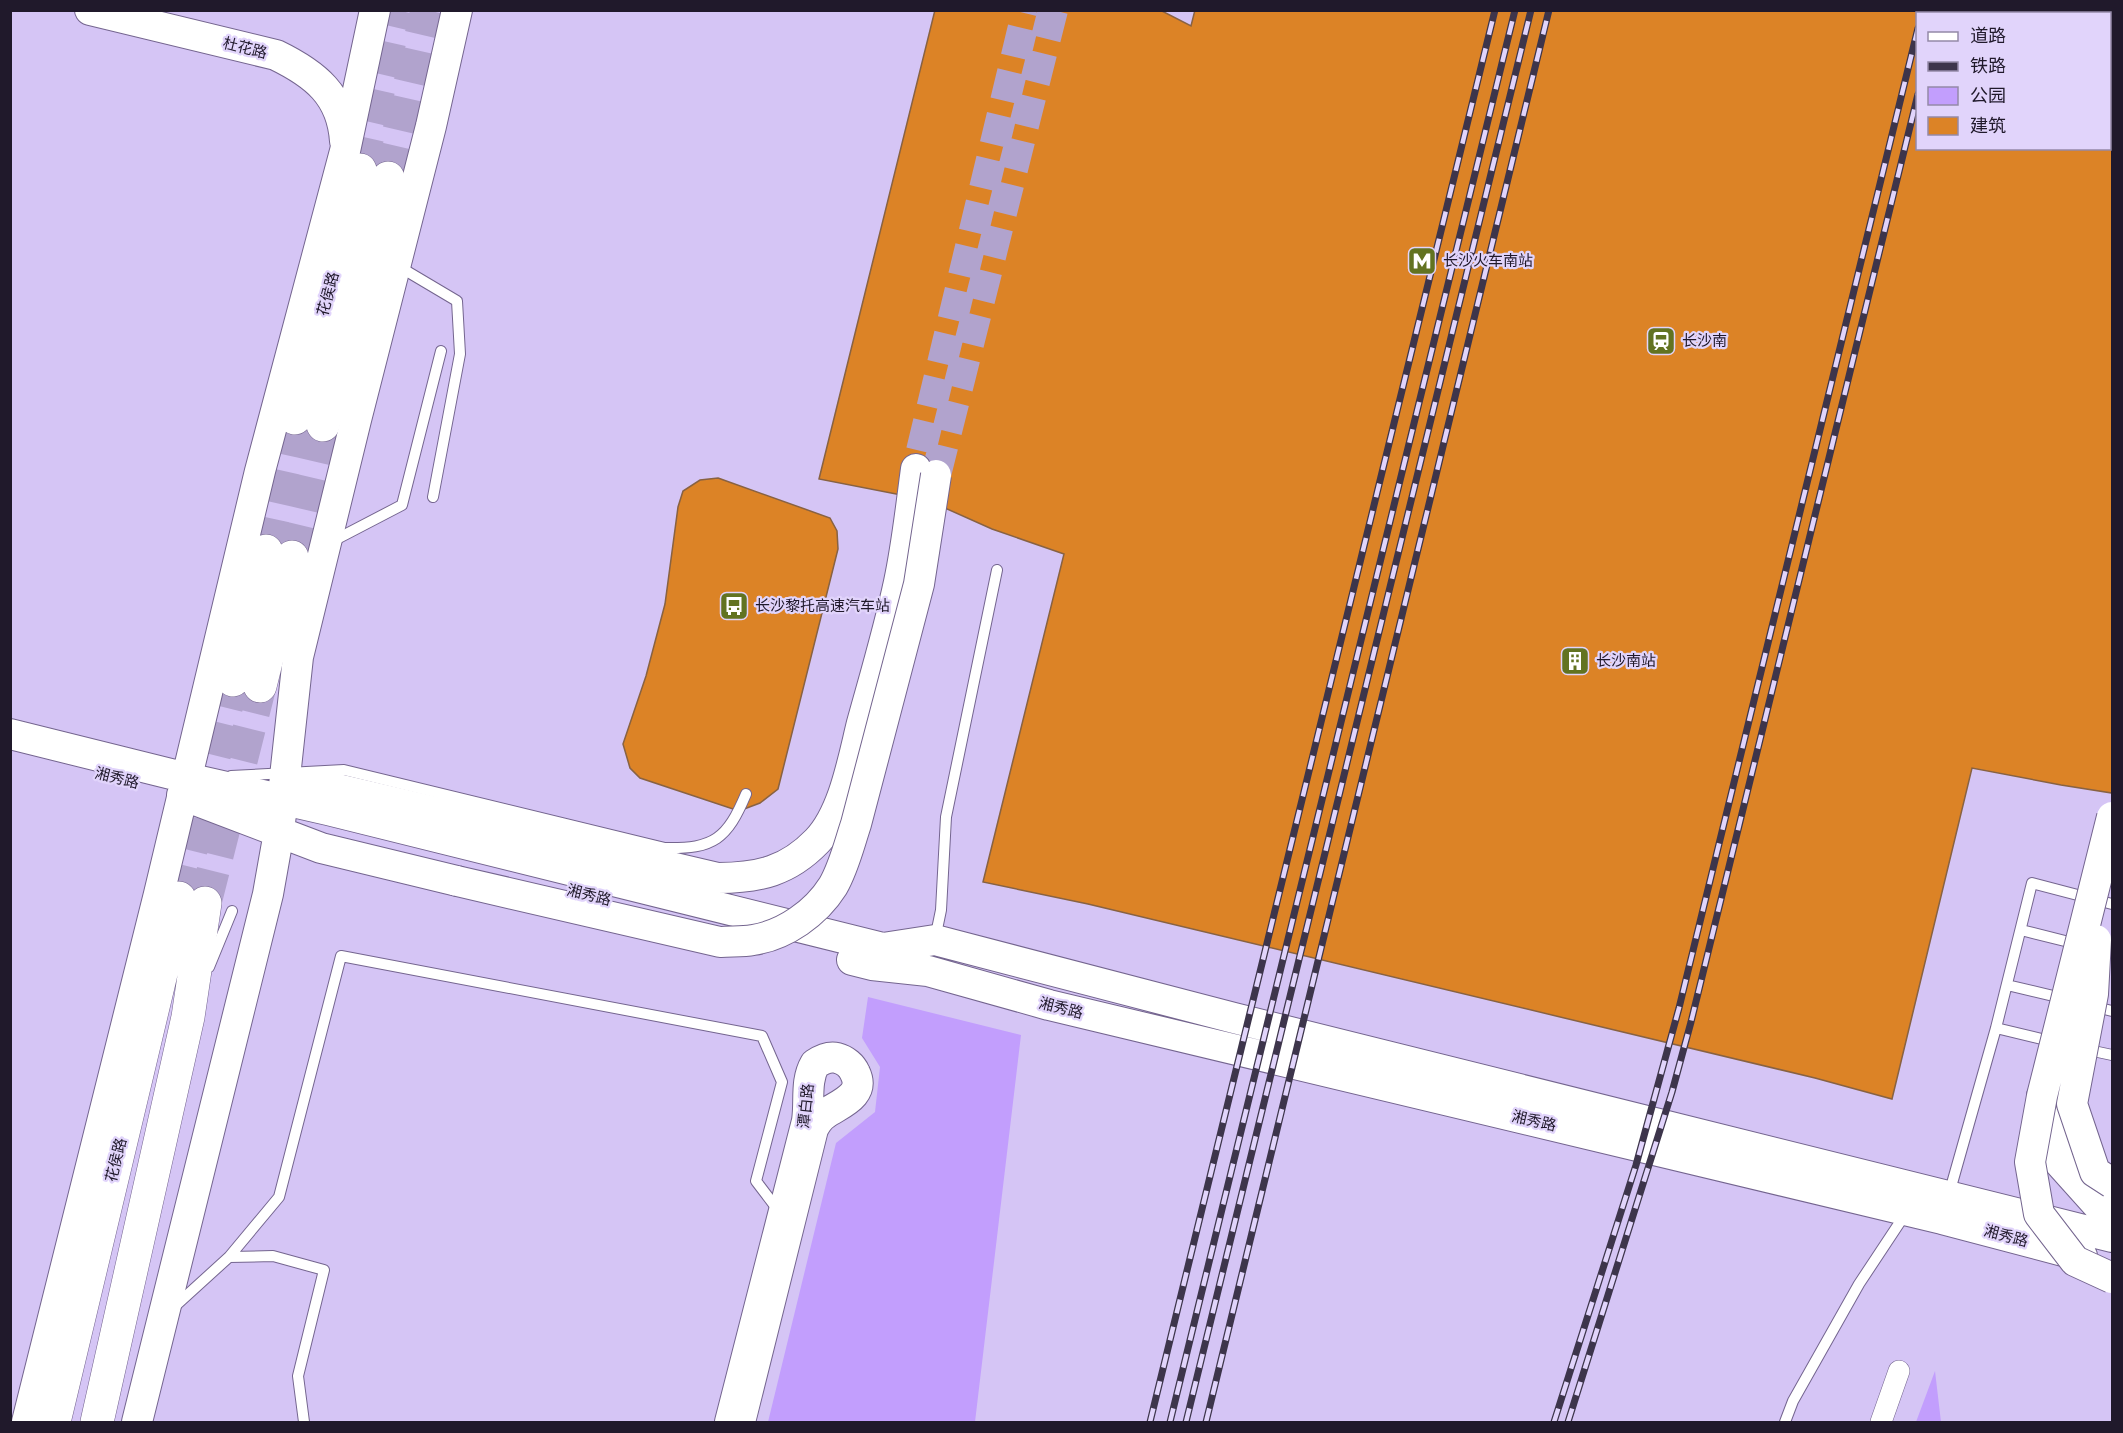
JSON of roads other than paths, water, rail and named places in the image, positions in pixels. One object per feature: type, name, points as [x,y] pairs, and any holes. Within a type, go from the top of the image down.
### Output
[{"type":"main road","name":"杜花路","points":[[90,10],[276,55],[297,65],[318,80],[331,96],[340,111],[344,128],[364,166]]},
{"type":"main road","points":[[27,1422],[260,471],[364,166],[375,10]]},
{"type":"main road","points":[[137,1422],[268,894],[282,802],[298,657],[431,126],[457,10]]},
{"type":"main road","name":"花侯路","points":[[309,422],[364,166]]},
{"type":"main road","points":[[184,787],[282,802],[321,848],[720,942],[752,940],[794,925],[832,887],[844,861],[856,824],[919,584],[926,472],[848,778],[831,820],[818,839],[785,866],[766,874],[743,878],[718,878],[338,789],[282,802],[184,787]]},
{"type":"main road","points":[[246,683],[279,554]]},
{"type":"main road","name":"湘秀路","points":[[10,734],[184,787]]},
{"type":"main road","name":"湘秀路","points":[[10,751],[184,787]]},
{"type":"main road","name":"湘秀路","points":[[282,802],[872,965],[931,955],[1049,1005],[1908,1211],[1945,1208],[2112,1263]]},
{"type":"main road","points":[[2112,817],[2042,1096],[2030,1162],[2039,1214],[2074,1262],[2112,1278]]},
{"type":"main road","points":[[2102,862],[2093,994],[2072,1104],[2095,1172],[2112,1183]]},
{"type":"main road","name":"花侯路","points":[[54,1422],[206,904],[188,1017],[97,1422]]},
{"type":"main road","points":[[931,955],[1234,1018],[1945,1208],[2112,1237]]},
{"type":"main road","points":[[2042,1096],[2060,1162],[2112,1221]]},
{"type":"main road","points":[[730,1422],[785,1218]]},
{"type":"main road","points":[[740,1422],[785,1218]]},
{"type":"street","points":[[1881,1422],[1899,1371]]},
{"type":"lane","points":[[396,265],[457,301],[460,354],[433,497]]},
{"type":"lane","points":[[325,545],[402,505],[441,351]]},
{"type":"lane","points":[[931,955],[941,910],[946,817],[997,570]]},
{"type":"lane","points":[[282,802],[344,770],[665,848],[691,848],[709,844],[725,832],[736,816],[746,794]]},
{"type":"lane","points":[[1945,1208],[1996,1028],[2032,884],[2112,904]]},
{"type":"lane","points":[[2021,930],[2112,953]]},
{"type":"lane","points":[[165,1315],[229,1257],[279,1197],[341,956],[762,1036],[782,1082],[756,1181],[785,1218]]},
{"type":"lane","points":[[2007,984],[2112,1011]]},
{"type":"lane","points":[[1996,1028],[2112,1055]]},
{"type":"lane","points":[[1785,1422],[1793,1401],[1859,1284],[1908,1211]]},
{"type":"lane","points":[[229,1257],[273,1256],[324,1270],[298,1376],[304,1422]]},
{"type":"tunnel","points":[[360,170],[397,10]]},
{"type":"tunnel","points":[[388,178],[427,10]]},
{"type":"tunnel","points":[[921,451],[1027,10]]},
{"type":"tunnel","points":[[936,475],[1053,10]]},
{"type":"tunnel","points":[[266,551],[295,418]]},
{"type":"tunnel","points":[[292,557],[323,425]]},
{"type":"tunnel","points":[[179,898],[233,680]]},
{"type":"tunnel","points":[[205,903],[260,686]]},
{"type":"railway","points":[[1150,1422],[1495,10]]},
{"type":"railway","points":[[1170,1422],[1515,10]]},
{"type":"railway","points":[[1186,1422],[1531,10]]},
{"type":"railway","points":[[1206,1422],[1549,10]]},
{"type":"railway","points":[[1554,1422],[1636,1165],[1679,1008],[1916,36]]},
{"type":"railway","points":[[1568,1422],[1672,1092],[1691,1022],[1916,102]]},
{"type":"place","name":"长沙火车南站","points":[[1422,261]]},
{"type":"place","name":"长沙南","points":[[1661,341]]},
{"type":"place","name":"长沙黎托高速汽车站","points":[[734,606]]},
{"type":"place","name":"长沙南站","points":[[1575,661]]}]
